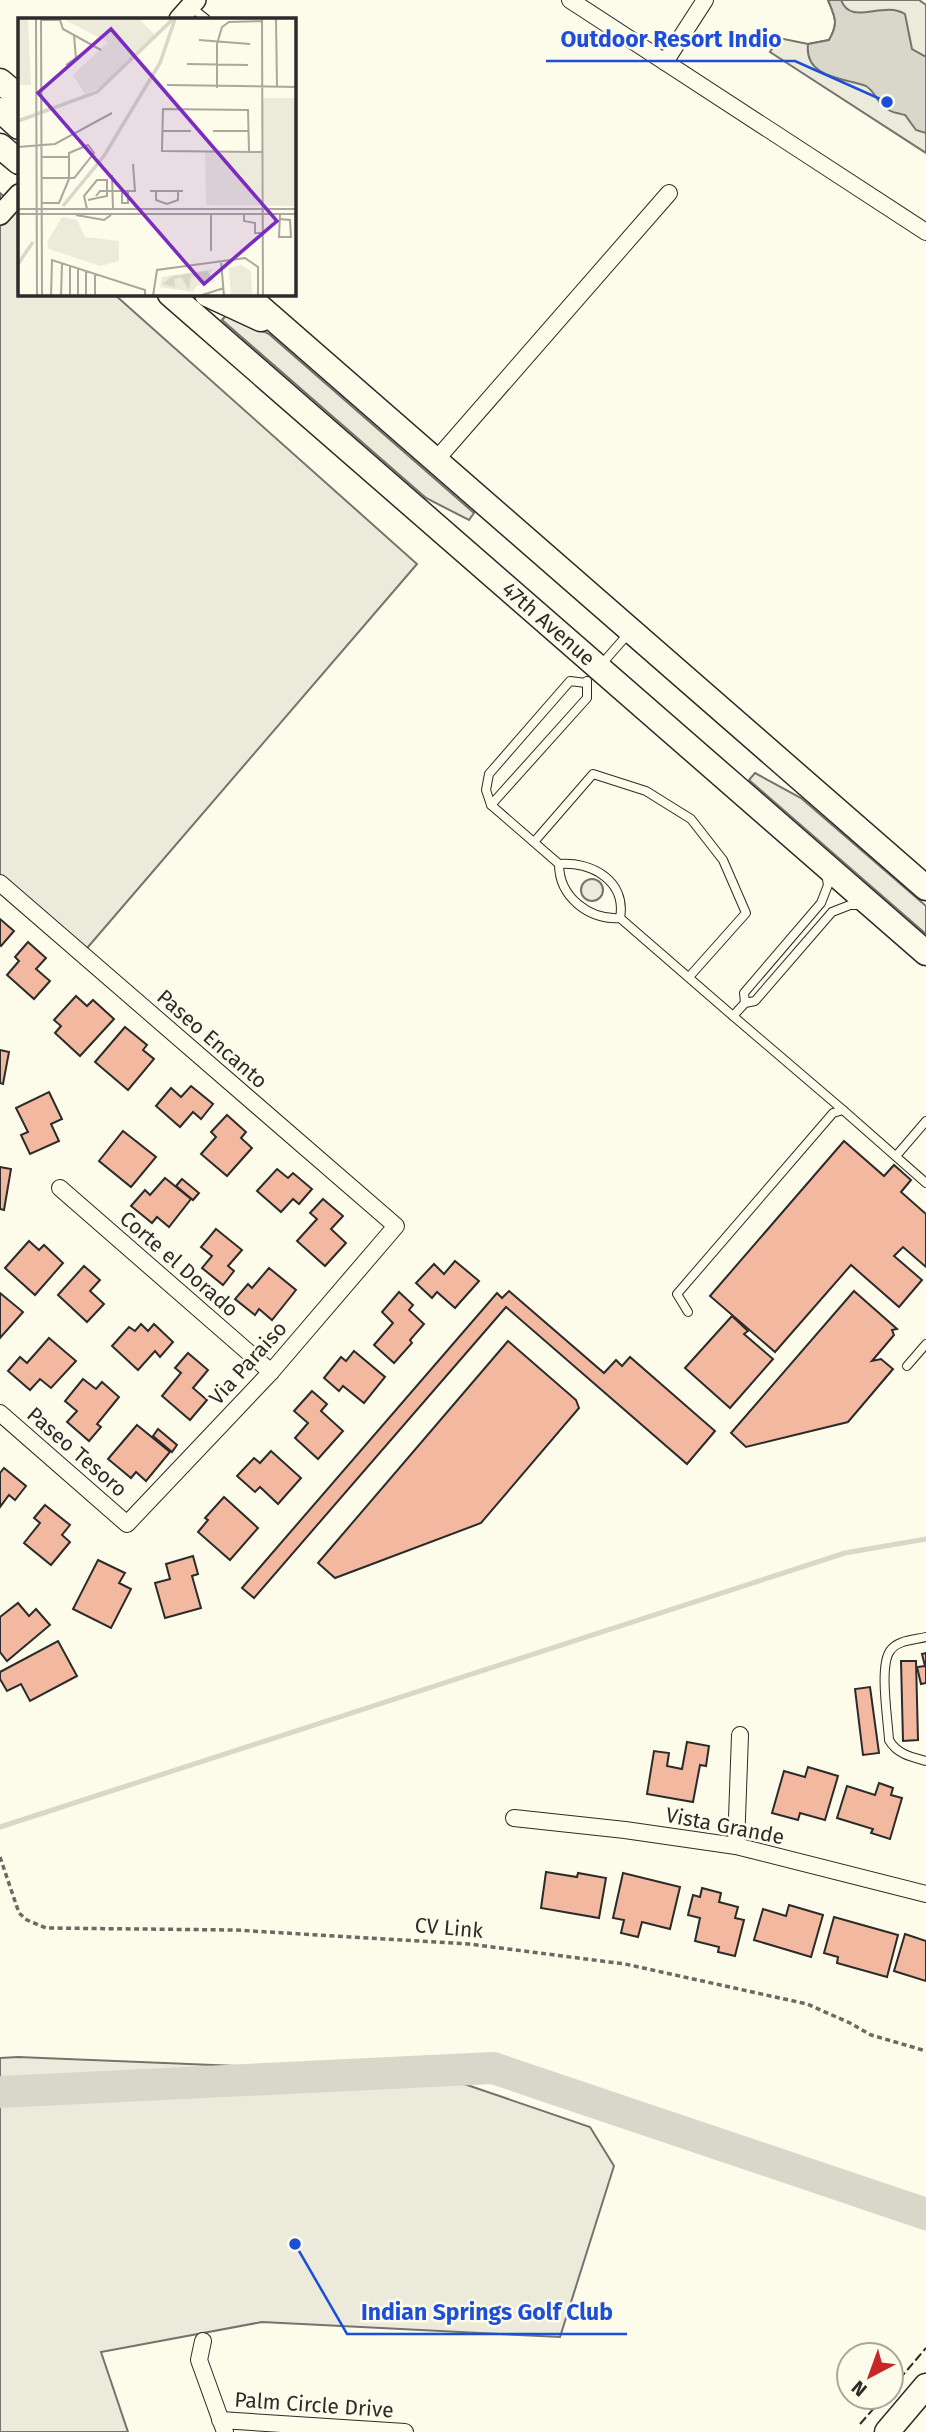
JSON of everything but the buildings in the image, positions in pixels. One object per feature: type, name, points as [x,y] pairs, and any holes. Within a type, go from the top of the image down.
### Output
[{"type":"main road","points":[[0,81],[18,96]]},
{"type":"main road","points":[[0,110],[18,126]]},
{"type":"main road","points":[[0,146],[18,161]]},
{"type":"main road","name":"47th Avenue","points":[[172,296],[592,675],[824,864],[923,949]]},
{"type":"main road","points":[[211,296],[287,331]]},
{"type":"main road","points":[[247,296],[926,888]]},
{"type":"main road","points":[[887,2432],[926,2386]]},
{"type":"street","points":[[570,0],[926,232]]},
{"type":"street","points":[[665,62],[705,0]]},
{"type":"street","points":[[436,460],[669,193]]},
{"type":"street","points":[[0,215],[18,195]]},
{"type":"street","name":"Paseo Encanto","points":[[0,883],[396,1227]]},
{"type":"street","name":"Corte el Dorado","points":[[60,1188],[271,1371]]},
{"type":"street","name":"Via Paraiso","points":[[127,1524],[271,1371],[396,1227]]},
{"type":"street","name":"Paseo Tesoro","points":[[0,1413],[127,1524]]},
{"type":"street","points":[[736,1846],[740,1735]]},
{"type":"street","name":"Vista Grande","points":[[514,1818],[571,1823],[736,1846],[926,1894]]},
{"type":"street","name":"Palm Circle Drive","points":[[203,2342],[200,2360],[223,2426],[405,2432]]},
{"type":"lane","points":[[491,805],[587,698],[592,675],[631,630]]},
{"type":"lane","points":[[592,675],[570,681],[489,774],[486,790],[491,805],[559,864],[562,885],[578,904],[600,917],[621,918],[926,1183]]},
{"type":"lane","points":[[534,842],[593,774],[646,791],[691,819],[723,860],[746,913],[689,977]]},
{"type":"lane","points":[[559,864],[582,864],[605,875],[620,897],[621,918]]},
{"type":"lane","points":[[745,1003],[744,993],[821,903],[828,885],[824,864]]},
{"type":"lane","points":[[733,1016],[745,1003],[755,1001],[832,912],[850,905],[872,906]]},
{"type":"lane","points":[[688,1312],[677,1294],[833,1113],[843,1110]]},
{"type":"lane","points":[[896,1156],[926,1121]]},
{"type":"lane","points":[[907,1366],[926,1344]]},
{"type":"lane","points":[[926,1637],[901,1642],[890,1650],[885,1665],[889,1740],[894,1748],[906,1755],[926,1761]]},
{"type":"path","name":"CV Link","points":[[0,1857],[19,1913],[27,1920],[46,1928],[235,1930],[441,1942],[625,1964],[807,2004],[871,2035],[926,2051]]},
{"type":"shaded area","points":[[828,0],[919,0],[926,5],[926,153],[770,52],[779,38],[808,44],[829,40],[835,20]]},
{"type":"shaded area","points":[[828,0],[841,0],[852,12],[896,10],[905,14],[912,49],[926,57],[926,133],[916,130],[905,115],[884,107],[866,86],[827,75],[812,64],[808,55],[808,44],[829,40],[834,29],[834,16]]},
{"type":"shaded area","points":[[0,193],[18,209],[18,296],[116,296],[417,564],[82,954],[0,883]]},
{"type":"shaded area","points":[[228,313],[269,334],[474,513],[469,520],[426,498],[222,320]]},
{"type":"shaded area","points":[[755,773],[801,798],[926,906],[926,934],[749,780]]},
{"type":"shaded area","points":[[592,879],[600,882],[603,890],[600,898],[592,901],[584,898],[581,890],[584,882]]},
{"type":"shaded area","points":[[0,2058],[435,2074],[590,2127],[614,2166],[560,2337],[262,2322],[101,2352],[128,2432],[0,2432]]},
{"type":"waterway","points":[[0,1827],[845,1553],[926,1539]]},
{"type":"waterway","points":[[0,2092],[493,2068],[926,2214]]},
{"type":"fence","points":[[905,2373],[926,2348]]},
{"type":"fence","points":[[860,2424],[872,2411]]},
{"type":"place","name":"Outdoor Resort Indio","points":[[887,102]]},
{"type":"place","name":"Indian Springs Golf Club","points":[[295,2244]]}]
